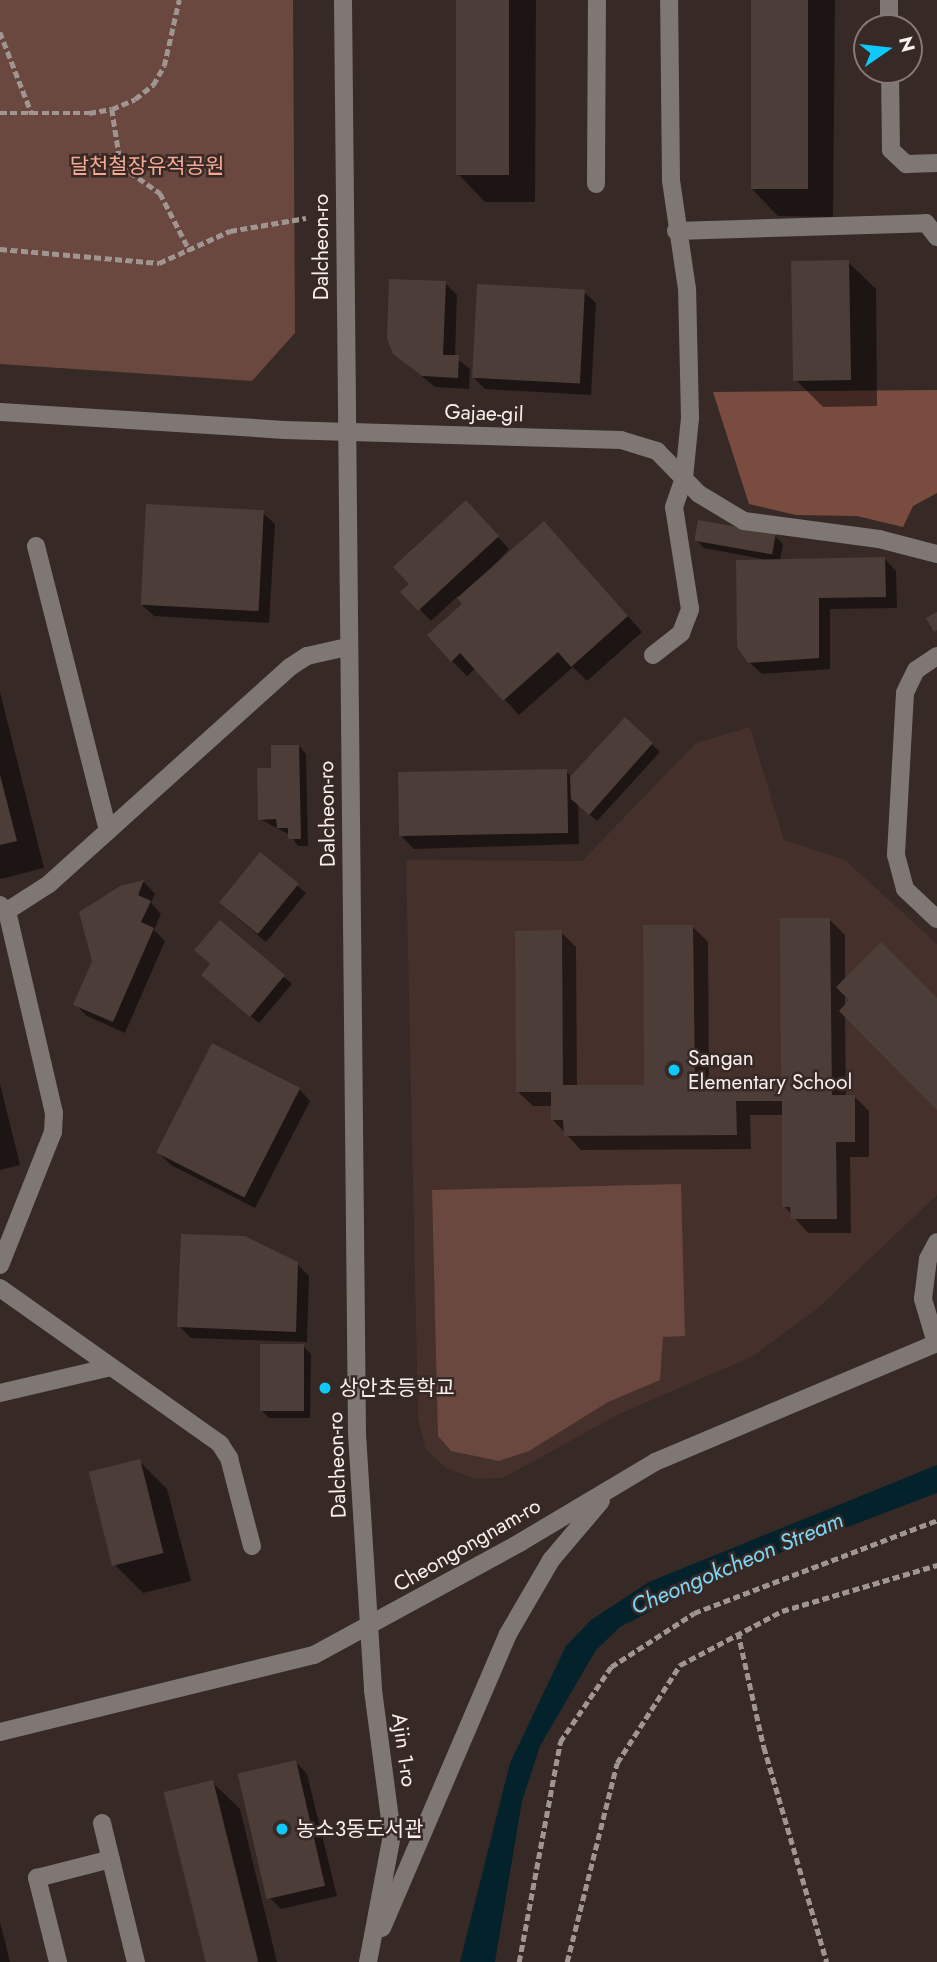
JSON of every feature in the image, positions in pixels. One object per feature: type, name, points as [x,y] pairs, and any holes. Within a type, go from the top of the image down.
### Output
[{"type":"street","name":"Dalcheon-ro","points":[[342,0],[347,647],[358,1434],[368,1627]]},
{"type":"street","points":[[596,184],[597,0]]},
{"type":"street","points":[[653,655],[681,633],[690,609],[675,519],[684,478],[690,418],[687,289],[676,231],[671,180],[669,0]]},
{"type":"street","points":[[890,84],[891,150],[906,164],[937,163]]},
{"type":"street","points":[[676,231],[926,223],[937,237]]},
{"type":"street","name":"Gajae-gil","points":[[0,412],[345,432],[621,440],[657,451],[699,494],[744,521],[879,539],[937,554]]},
{"type":"street","points":[[36,546],[108,831]]},
{"type":"street","points":[[0,1265],[53,1132],[54,1113],[4,908],[49,884],[290,667],[307,656],[347,647]]},
{"type":"street","points":[[937,656],[916,670],[905,693],[896,855],[905,890],[937,919]]},
{"type":"street","points":[[937,1242],[926,1270],[923,1299],[937,1343]]},
{"type":"street","points":[[0,1288],[220,1444],[229,1458],[252,1546]]},
{"type":"street","name":"Cheongongnam-ro","points":[[0,1732],[294,1662],[368,1627],[618,1483],[694,1444],[937,1343]]},
{"type":"street","points":[[0,1394],[111,1367]]},
{"type":"street","points":[[369,1956],[524,1603],[573,1532],[618,1483]]},
{"type":"street","name":"Ajin 1-ro","points":[[368,1627],[392,1835],[369,1956]]},
{"type":"street","points":[[102,1823],[136,1962]]},
{"type":"street","points":[[58,1962],[37,1878],[111,1859]]},
{"type":"path","points":[[0,113],[32,114],[112,109],[153,85],[164,66],[179,0]]},
{"type":"path","points":[[0,32],[32,114]]},
{"type":"path","points":[[112,109],[119,154],[130,172],[160,193],[190,251]]},
{"type":"path","points":[[0,249],[159,263],[230,232],[306,218]]},
{"type":"path","points":[[519,1962],[560,1742],[611,1667],[694,1613],[937,1520]]},
{"type":"path","points":[[567,1962],[617,1763],[680,1665],[782,1611],[937,1565]]},
{"type":"path","points":[[738,1632],[764,1747],[827,1962]]},
{"type":"shaded area","points":[[937,390],[937,493],[913,506],[903,527],[857,516],[796,515],[749,504],[713,392]]},
{"type":"shaded area","name":"Sangan Elementary School","points":[[750,727],[784,840],[845,860],[937,944],[937,1195],[816,1310],[751,1357],[617,1415],[503,1478],[476,1479],[446,1468],[425,1448],[418,1417],[406,860],[582,861],[696,743]]},
{"type":"green space","name":"달천철장유적공원","points":[[0,0],[293,0],[295,333],[252,381],[0,364]]},
{"type":"green space","points":[[681,1184],[685,1336],[663,1337],[660,1380],[608,1402],[529,1451],[499,1461],[451,1451],[438,1436],[432,1190]]},
{"type":"water","name":"Cheongokcheon Stream","points":[[937,1465],[937,1493],[724,1574],[620,1627],[596,1650],[540,1746],[522,1801],[495,1962],[460,1962],[510,1763],[566,1646],[591,1620],[649,1582]]},
{"type":"building","points":[[456,0],[509,0],[509,175],[456,175]]},
{"type":"building","points":[[751,0],[808,0],[808,189],[751,189]]},
{"type":"building","points":[[849,260],[851,380],[793,381],[791,261]]},
{"type":"building","points":[[389,279],[446,281],[443,355],[459,355],[458,378],[422,376],[393,354],[387,339]]},
{"type":"building","points":[[477,284],[585,290],[580,384],[472,378]]},
{"type":"building","points":[[466,500],[499,536],[418,611],[400,592],[409,584],[393,567]]},
{"type":"building","points":[[146,504],[264,510],[259,611],[141,605]]},
{"type":"building","points":[[698,520],[776,534],[772,554],[694,541]]},
{"type":"building","points":[[544,521],[628,616],[571,667],[558,652],[503,701],[460,653],[451,662],[427,635],[462,604],[457,598]]},
{"type":"building","points":[[885,557],[886,597],[819,598],[819,658],[748,663],[737,647],[736,560]]},
{"type":"building","points":[[937,612],[937,630],[934,632],[926,618]]},
{"type":"building","points":[[625,717],[653,743],[589,815],[571,799],[570,777]]},
{"type":"building","points":[[271,745],[299,745],[301,839],[288,839],[288,828],[277,828],[276,819],[258,820],[257,768],[271,768]]},
{"type":"building","points":[[567,769],[568,833],[399,836],[398,772]]},
{"type":"building","points":[[0,775],[17,841],[0,845]]},
{"type":"building","points":[[260,852],[299,883],[258,934],[219,903]]},
{"type":"building","points":[[144,880],[138,895],[151,901],[141,922],[154,928],[113,1022],[73,1005],[92,961],[79,912],[120,886]]},
{"type":"building","points":[[780,918],[830,918],[832,1095],[855,1095],[855,1142],[836,1142],[837,1219],[791,1219],[790,1207],[782,1207],[782,1101],[736,1101],[737,1135],[564,1136],[563,1120],[551,1120],[551,1092],[516,1092],[515,931],[562,930],[563,1085],[644,1085],[643,925],[693,925],[695,1085],[781,1085]]},
{"type":"building","points":[[220,920],[285,975],[250,1017],[201,975],[210,964],[194,950]]},
{"type":"building","points":[[881,942],[937,998],[937,1110],[839,1011],[849,1000],[836,987]]},
{"type":"building","points":[[212,1043],[300,1088],[244,1198],[156,1153]]},
{"type":"building","points":[[181,1234],[245,1236],[298,1262],[296,1332],[177,1327]]},
{"type":"building","points":[[260,1344],[304,1344],[304,1411],[260,1411]]},
{"type":"building","points":[[140,1459],[163,1553],[112,1566],[89,1472]]},
{"type":"building","name":"농소3동도서관","points":[[296,1760],[325,1886],[267,1899],[238,1773]]},
{"type":"building","points":[[213,1780],[258,1961],[206,1962],[164,1792]]},
{"type":"place","name":"Sangan Elementary School","points":[[674,1070]]},
{"type":"place","name":"상안초등학교","points":[[325,1388]]},
{"type":"place","name":"농소3동도서관","points":[[282,1829]]}]
